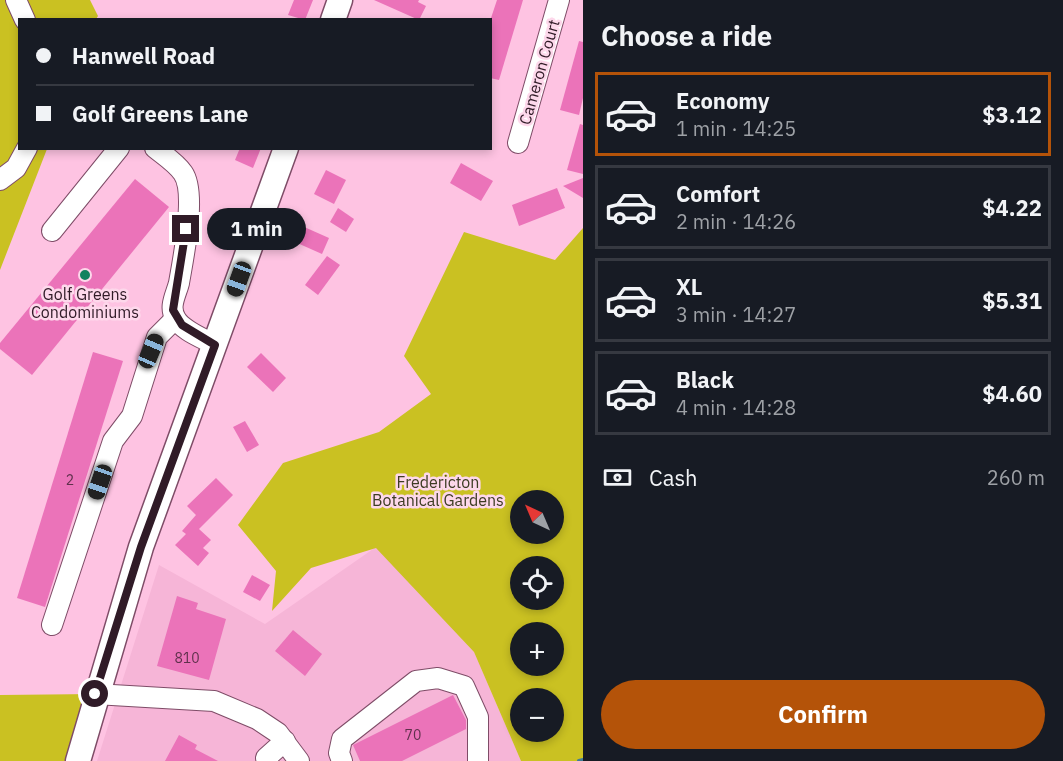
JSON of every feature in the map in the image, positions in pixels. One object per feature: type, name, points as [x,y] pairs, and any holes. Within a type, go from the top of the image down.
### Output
[{"type":"main road","points":[[334,18],[340,0]]},
{"type":"main road","points":[[78,761],[95,694],[141,547],[285,150]]},
{"type":"street","points":[[16,0],[24,18]]},
{"type":"street","name":"Cameron Court","points":[[518,143],[559,0]]},
{"type":"street","points":[[0,180],[16,168],[26,150]]},
{"type":"street","points":[[52,231],[116,150]]},
{"type":"street","points":[[157,150],[184,174],[188,185],[189,210],[178,286],[173,299],[176,319],[215,345]]},
{"type":"street","points":[[52,625],[113,441],[132,416],[157,337],[176,319]]},
{"type":"street","points":[[342,761],[339,753],[342,739],[416,681],[438,678],[465,686],[478,717],[478,761]]},
{"type":"street","points":[[95,694],[214,701],[257,719],[278,733],[299,761]]},
{"type":"street","points":[[268,761],[266,758],[285,741]]},
{"type":"shaded area","points":[[376,547],[474,652],[510,735],[510,742],[513,742],[521,761],[97,761],[159,565],[265,624]]},
{"type":"green space","points":[[0,0],[90,0],[98,16],[97,18],[18,18],[18,150],[47,150],[0,270]]},
{"type":"green space","name":"Fredericton Botanical Gardens","points":[[583,228],[583,761],[521,761],[513,742],[564,742],[564,688],[510,688],[510,735],[474,652],[376,548],[311,568],[272,611],[276,571],[238,525],[283,463],[379,432],[431,394],[404,356],[464,232],[555,260]]},
{"type":"green space","points":[[95,694],[78,761],[0,761],[0,695]]},
{"type":"building","points":[[294,0],[313,0],[306,18],[288,15]]},
{"type":"building","points":[[374,0],[419,0],[418,2],[426,6],[420,18],[414,18]]},
{"type":"building","points":[[497,0],[523,0],[499,80],[492,78],[491,18]]},
{"type":"building","points":[[579,41],[583,42],[583,98],[579,115],[560,110]]},
{"type":"building","points":[[580,124],[583,125],[583,174],[567,170]]},
{"type":"building","points":[[239,150],[260,150],[253,168],[235,160]]},
{"type":"building","points":[[461,163],[493,181],[481,201],[450,183]]},
{"type":"building","points":[[326,170],[346,180],[334,204],[314,194]]},
{"type":"building","points":[[583,178],[583,198],[563,186]]},
{"type":"building","name":"Golf Greens Condominiums","points":[[135,179],[169,207],[32,375],[0,349],[0,343]]},
{"type":"building","points":[[557,188],[565,208],[519,226],[512,205]]},
{"type":"building","points":[[338,208],[354,219],[346,232],[330,222]]},
{"type":"building","points":[[302,226],[329,238],[322,254],[295,242]]},
{"type":"building","points":[[327,256],[340,265],[318,295],[305,285]]},
{"type":"building","points":[[93,352],[123,361],[45,607],[17,598]]},
{"type":"building","points":[[261,353],[286,378],[273,392],[247,367]]},
{"type":"building","points":[[245,421],[259,445],[247,452],[233,427]]},
{"type":"building","points":[[216,478],[233,495],[199,529],[211,540],[203,548],[209,553],[198,566],[175,545],[186,534],[182,531],[196,515],[187,506]]},
{"type":"building","points":[[252,575],[270,585],[260,601],[243,592]]},
{"type":"building","points":[[177,596],[198,603],[196,609],[226,619],[209,680],[157,666]]},
{"type":"building","points":[[293,630],[322,654],[305,676],[275,651]]},
{"type":"building","points":[[453,695],[466,720],[466,729],[402,761],[360,761],[353,745]]},
{"type":"building","points":[[179,735],[197,745],[195,749],[218,761],[165,761]]},
{"type":"waterway","points":[[579,761],[583,760]]},
{"type":"place","name":"Golf Greens Condominiums","points":[[85,275]]},
{"type":"route","points":[[95,694],[141,547],[215,345],[182,325],[176,319],[173,310],[186,229]]}]
